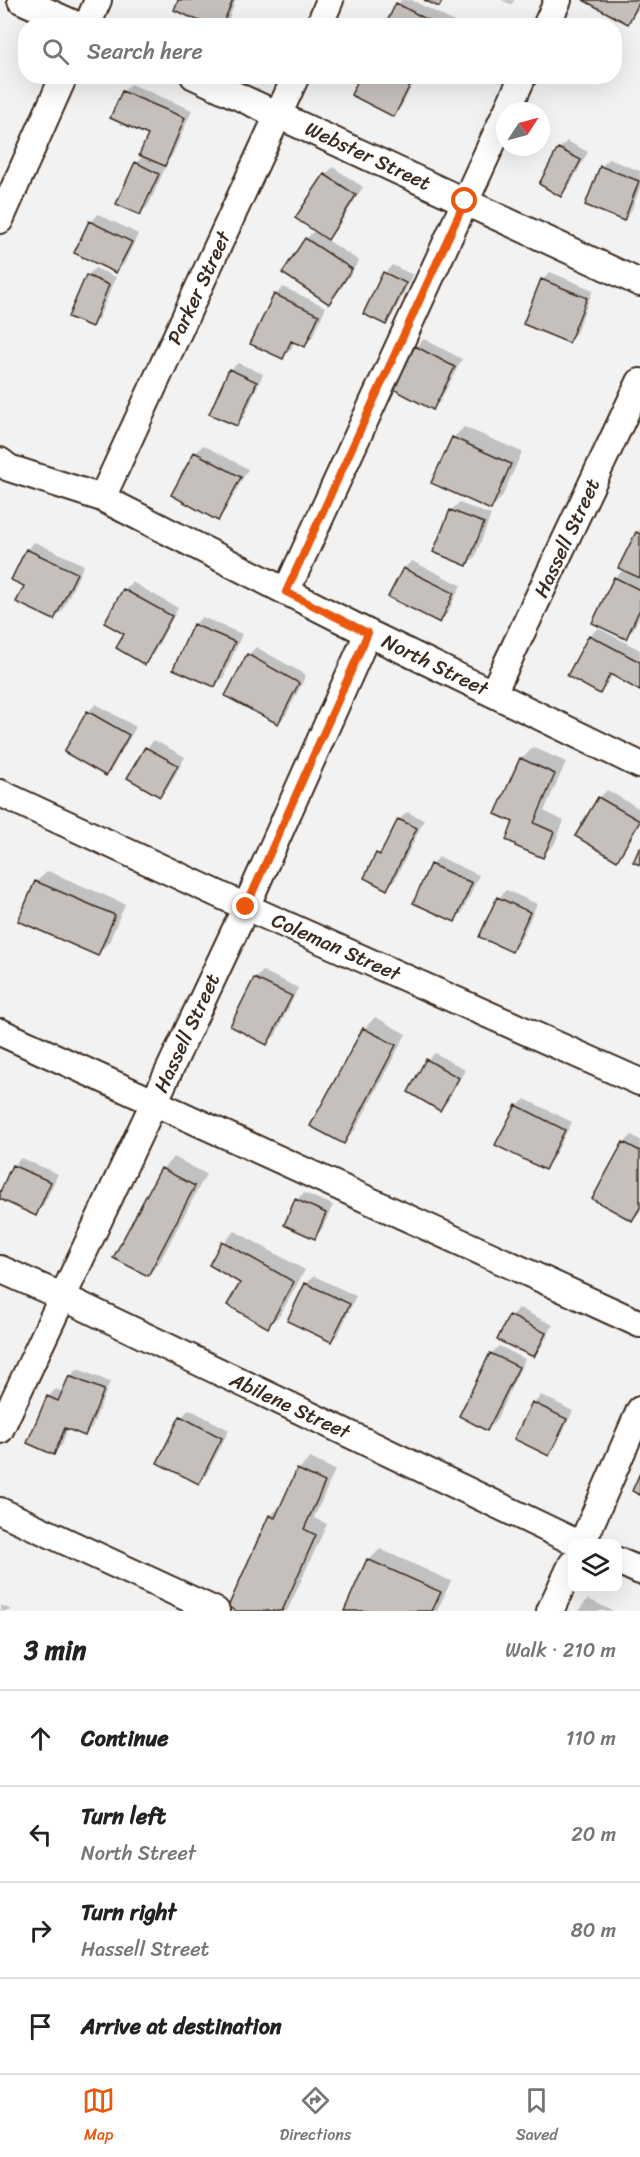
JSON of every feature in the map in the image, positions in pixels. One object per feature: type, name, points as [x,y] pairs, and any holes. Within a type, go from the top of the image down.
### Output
[{"type":"street","points":[[21,0],[61,18]]},
{"type":"street","points":[[90,18],[98,0]]},
{"type":"street","points":[[322,18],[330,0]]},
{"type":"street","points":[[550,18],[558,0]]},
{"type":"street","points":[[0,220],[60,84]]},
{"type":"street","name":"Webster Street","points":[[212,84],[640,283]]},
{"type":"street","name":"Parker Street","points":[[102,498],[292,84]]},
{"type":"street","points":[[511,102],[519,84]]},
{"type":"street","points":[[286,592],[496,134]]},
{"type":"street","name":"Hassell Street","points":[[493,693],[640,382]]},
{"type":"street","name":"North Street","points":[[0,461],[9,468],[102,498],[368,633],[640,765]]},
{"type":"street","name":"Hassell Street","points":[[0,1430],[246,907],[368,633]]},
{"type":"street","name":"Coleman Street","points":[[0,793],[246,907],[640,1082]]},
{"type":"street","points":[[0,1032],[640,1324]]},
{"type":"street","name":"Abilene Street","points":[[0,1269],[571,1539]]},
{"type":"street","points":[[583,1539],[640,1410]]},
{"type":"street","points":[[0,1511],[216,1611]]},
{"type":"street","points":[[622,1563],[640,1571]]},
{"type":"street","points":[[550,1611],[568,1574]]},
{"type":"building","points":[[178,0],[233,0],[225,18],[192,18],[174,10]]},
{"type":"building","points":[[424,0],[443,0],[439,7]]},
{"type":"building","points":[[583,0],[640,0],[628,24],[622,21],[622,18],[617,18]]},
{"type":"building","points":[[396,3],[424,18],[389,18]]},
{"type":"building","points":[[356,84],[410,84],[394,117],[351,95]]},
{"type":"building","points":[[122,91],[185,118],[165,166],[139,155],[148,135],[110,118]]},
{"type":"building","points":[[558,148],[581,160],[561,197],[539,184]]},
{"type":"building","points":[[135,162],[159,174],[140,215],[116,204]]},
{"type":"building","points":[[600,166],[639,181],[624,221],[585,205]]},
{"type":"building","points":[[324,174],[356,195],[328,240],[295,218]]},
{"type":"building","points":[[89,221],[132,242],[116,273],[74,253]]},
{"type":"building","points":[[305,238],[352,269],[329,304],[282,273]]},
{"type":"building","points":[[383,272],[406,283],[386,325],[363,314]]},
{"type":"building","points":[[86,275],[109,285],[92,327],[68,317]]},
{"type":"building","points":[[541,279],[587,298],[569,343],[523,324]]},
{"type":"building","points":[[274,294],[319,315],[305,347],[291,341],[283,359],[250,344]]},
{"type":"building","points":[[415,346],[455,367],[433,410],[393,389]]},
{"type":"building","points":[[229,369],[257,382],[237,426],[209,414]]},
{"type":"building","points":[[452,437],[511,464],[491,510],[431,483]]},
{"type":"building","points":[[194,452],[241,477],[218,521],[171,495]]},
{"type":"building","points":[[450,510],[484,523],[467,566],[433,552]]},
{"type":"building","points":[[636,532],[640,534],[640,578],[618,568]]},
{"type":"building","points":[[26,549],[77,573],[54,620],[16,602],[24,586],[11,580]]},
{"type":"building","points":[[403,568],[454,593],[440,623],[388,597]]},
{"type":"building","points":[[614,577],[640,590],[640,609],[626,639],[592,623]]},
{"type":"building","points":[[123,589],[172,616],[145,665],[116,648],[124,634],[104,623]]},
{"type":"building","points":[[193,624],[235,642],[215,687],[173,669]]},
{"type":"building","points":[[589,635],[640,662],[640,691],[610,674],[600,694],[567,676]]},
{"type":"building","points":[[247,654],[299,683],[278,724],[225,696]]},
{"type":"building","points":[[87,711],[129,735],[106,776],[64,752]]},
{"type":"building","points":[[145,747],[178,765],[160,797],[127,778]]},
{"type":"building","points":[[520,758],[555,774],[534,823],[554,832],[543,858],[506,840],[513,822],[495,814]]},
{"type":"building","points":[[598,797],[640,821],[617,861],[575,836]]},
{"type":"building","points":[[398,819],[417,828],[387,890],[364,878],[376,853],[380,855]]},
{"type":"building","points":[[640,847],[640,865],[633,862]]},
{"type":"building","points":[[430,864],[472,883],[455,922],[413,903]]},
{"type":"building","points":[[35,881],[115,915],[98,956],[18,921]]},
{"type":"building","points":[[497,897],[530,912],[512,952],[479,937]]},
{"type":"building","points":[[254,978],[292,996],[267,1045],[230,1026]]},
{"type":"building","points":[[363,1028],[396,1045],[344,1144],[310,1126]]},
{"type":"building","points":[[426,1059],[459,1078],[440,1111],[408,1092]]},
{"type":"building","points":[[516,1105],[565,1130],[545,1170],[495,1145]]},
{"type":"building","points":[[623,1142],[640,1151],[640,1208],[632,1221],[592,1199]]},
{"type":"building","points":[[12,1165],[51,1182],[36,1216],[0,1199],[0,1192]]},
{"type":"building","points":[[161,1168],[195,1186],[148,1276],[113,1258]]},
{"type":"building","points":[[295,1199],[326,1213],[315,1239],[284,1225]]},
{"type":"building","points":[[222,1241],[294,1282],[268,1328],[227,1305],[240,1283],[209,1265]]},
{"type":"building","points":[[305,1283],[350,1304],[331,1342],[287,1321]]},
{"type":"building","points":[[509,1315],[546,1333],[534,1357],[497,1340]]},
{"type":"building","points":[[490,1353],[519,1367],[487,1431],[459,1416]]},
{"type":"building","points":[[69,1376],[104,1390],[85,1436],[65,1428],[54,1455],[27,1443],[47,1396],[58,1401]]},
{"type":"building","points":[[532,1402],[567,1419],[549,1456],[514,1439]]},
{"type":"building","points":[[180,1416],[222,1438],[199,1484],[157,1463]]},
{"type":"building","points":[[297,1469],[325,1482],[304,1529],[316,1535],[282,1611],[236,1611],[228,1607],[269,1515],[275,1518]]},
{"type":"building","points":[[640,1473],[640,1495],[632,1491]]},
{"type":"building","points":[[367,1559],[441,1592],[432,1611],[344,1611]]},
{"type":"route","points":[[246,907],[368,633],[286,592],[465,201]]}]
